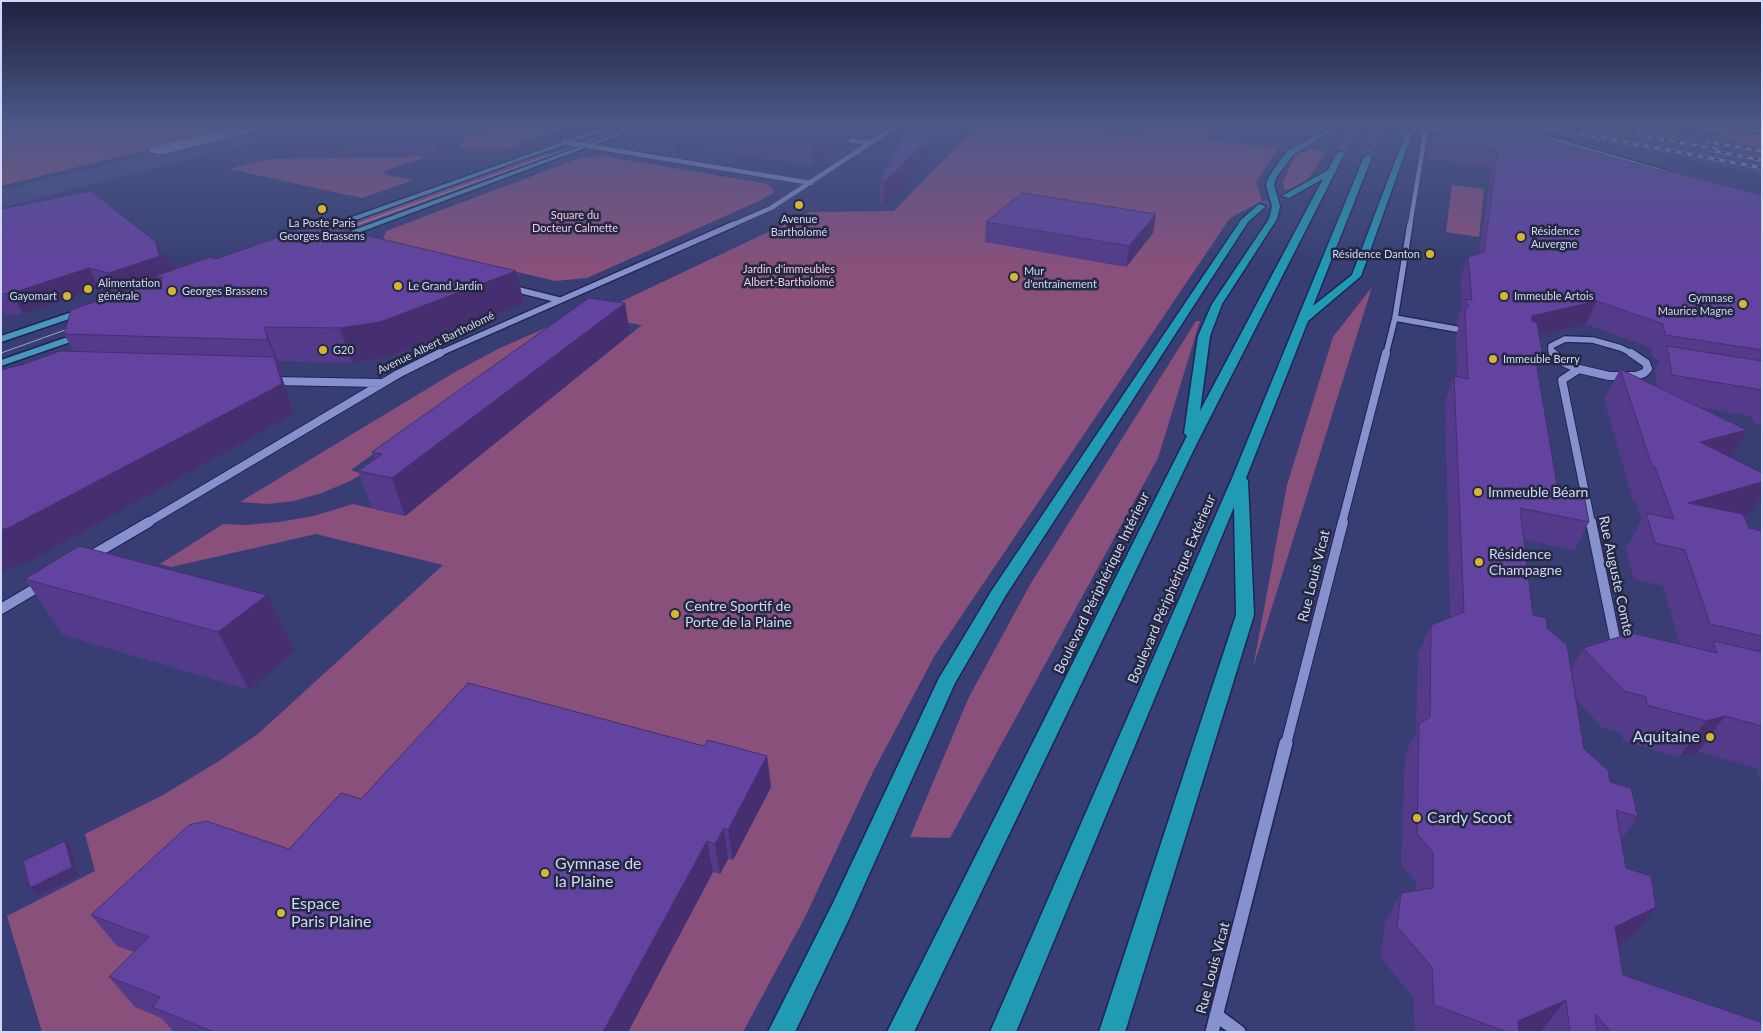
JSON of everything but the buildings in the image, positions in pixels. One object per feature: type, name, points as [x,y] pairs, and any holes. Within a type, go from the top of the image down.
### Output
[{"type":"highway","points":[[1189,445],[1204,336],[1217,304],[1273,219],[1276,206],[1270,185],[1275,174]]},
{"type":"highway","points":[[1286,196],[1327,174]]},
{"type":"highway","name":"Boulevard Périphérique Intérieur","points":[[900,1032],[1189,445],[1330,174]]},
{"type":"highway","name":"Boulevard Périphérique Extérieur","points":[[1003,1032],[1240,476],[1361,174]]},
{"type":"highway","points":[[1303,321],[1356,276],[1394,174]]},
{"type":"highway","points":[[781,1032],[841,911],[946,683],[998,594],[1245,220],[1262,206]]},
{"type":"highway","points":[[1112,1032],[1245,615],[1240,476]]},
{"type":"main road","points":[[301,236],[474,174]]},
{"type":"main road","points":[[332,243],[514,174]]},
{"type":"main road","points":[[1677,174],[1694,179]]},
{"type":"main road","points":[[1,339],[94,308]]},
{"type":"main road","points":[[1,363],[93,331]]},
{"type":"street","points":[[758,174],[811,183]]},
{"type":"street","name":"Avenue Albert Bartholomé","points":[[80,563],[380,384],[462,342],[770,208],[824,174]]},
{"type":"street","name":"Rue Louis Vicat","points":[[1212,1032],[1395,318],[1418,174]]},
{"type":"street","points":[[502,286],[559,300]]},
{"type":"street","points":[[1395,318],[1456,329]]},
{"type":"street","points":[[1551,346],[1565,339],[1592,340],[1627,350],[1646,363],[1656,365]]},
{"type":"street","points":[[1542,344],[1551,346]]},
{"type":"street","points":[[1551,346],[1551,351],[1556,357],[1579,369],[1609,376],[1636,376],[1648,369],[1646,363]]},
{"type":"street","name":"Rue Auguste Comte","points":[[1579,369],[1562,380],[1618,652],[1627,654]]},
{"type":"street","points":[[267,381],[380,384]]},
{"type":"street","points":[[1,610],[48,581]]},
{"type":"street","points":[[1216,1015],[1239,1032]]},
{"type":"shaded area","points":[[66,174],[132,174],[1,208],[1,190]]},
{"type":"green space","points":[[1,174],[49,174],[1,186]]},
{"type":"green space","points":[[253,174],[386,174],[413,180],[362,198]]},
{"type":"green space","points":[[484,174],[502,174],[306,246],[229,266]]},
{"type":"green space","name":"Square du Docteur Calmette","points":[[537,174],[710,174],[768,184],[775,192],[759,201],[587,278],[555,281],[383,240],[386,231]]},
{"type":"green space","name":"Centre Sportif de Porte de la Plaine","points":[[929,174],[1261,174],[1256,181],[1262,201],[1230,218],[935,655],[873,772],[805,917],[743,1032],[42,1032],[7,916],[95,871],[85,834],[163,795],[219,761],[259,733],[443,565],[316,534],[171,567],[160,564],[223,524],[245,525],[279,522],[314,516],[353,504],[405,516],[642,325],[616,321],[616,304],[810,212],[894,211]]},
{"type":"green space","points":[[1287,174],[1311,174],[1304,182],[1285,191],[1283,182]]},
{"type":"green space","points":[[1452,185],[1484,189],[1479,237],[1446,232]]},
{"type":"green space","points":[[1372,287],[1253,668],[1287,485],[1333,337]]},
{"type":"green space","points":[[1196,321],[1200,321],[1158,458],[950,838],[910,837],[969,697],[1031,583]]},
{"type":"green space","points":[[548,327],[351,470],[362,474],[350,481],[322,493],[294,501],[267,504],[240,502],[455,372],[500,348]]},
{"type":"tunnel","points":[[1262,206],[1286,196]]},
{"type":"tram line","points":[[331,234],[497,174]]},
{"type":"tram line","points":[[1,353],[79,325]]},
{"type":"place","name":"Avenue Bartholomé","points":[[799,205]]},
{"type":"place","name":"La Poste Paris Georges Brassens","points":[[322,209]]},
{"type":"place","name":"Résidence Auvergne","points":[[1521,237]]},
{"type":"place","name":"Résidence Danton","points":[[1430,254]]},
{"type":"place","name":"Mur d'entraînement","points":[[1014,277]]},
{"type":"place","name":"Le Grand Jardin","points":[[398,286]]},
{"type":"place","name":"Alimentation générale","points":[[88,289]]},
{"type":"place","name":"Georges Brassens","points":[[172,291]]},
{"type":"place","name":"Gayomart","points":[[67,296]]},
{"type":"place","name":"Immeuble Artois","points":[[1504,296]]},
{"type":"place","name":"Gymnase Maurice Magne","points":[[1743,304]]},
{"type":"place","name":"G20","points":[[323,350]]},
{"type":"place","name":"Immeuble Berry","points":[[1493,359]]},
{"type":"place","name":"Immeuble Béarn","points":[[1478,492]]},
{"type":"place","name":"Résidence Champagne","points":[[1479,562]]},
{"type":"place","name":"Centre Sportif de Porte de la Plaine","points":[[675,614]]},
{"type":"place","name":"Aquitaine","points":[[1710,737]]},
{"type":"place","name":"Cardy Scoot","points":[[1417,818]]},
{"type":"place","name":"Gymnase de la Plaine","points":[[545,873]]},
{"type":"place","name":"Espace Paris Plaine","points":[[281,913]]},
{"type":"park label","name":"Jardin d'immeubles Albert-Bartholomé","points":[[789,275]]}]
